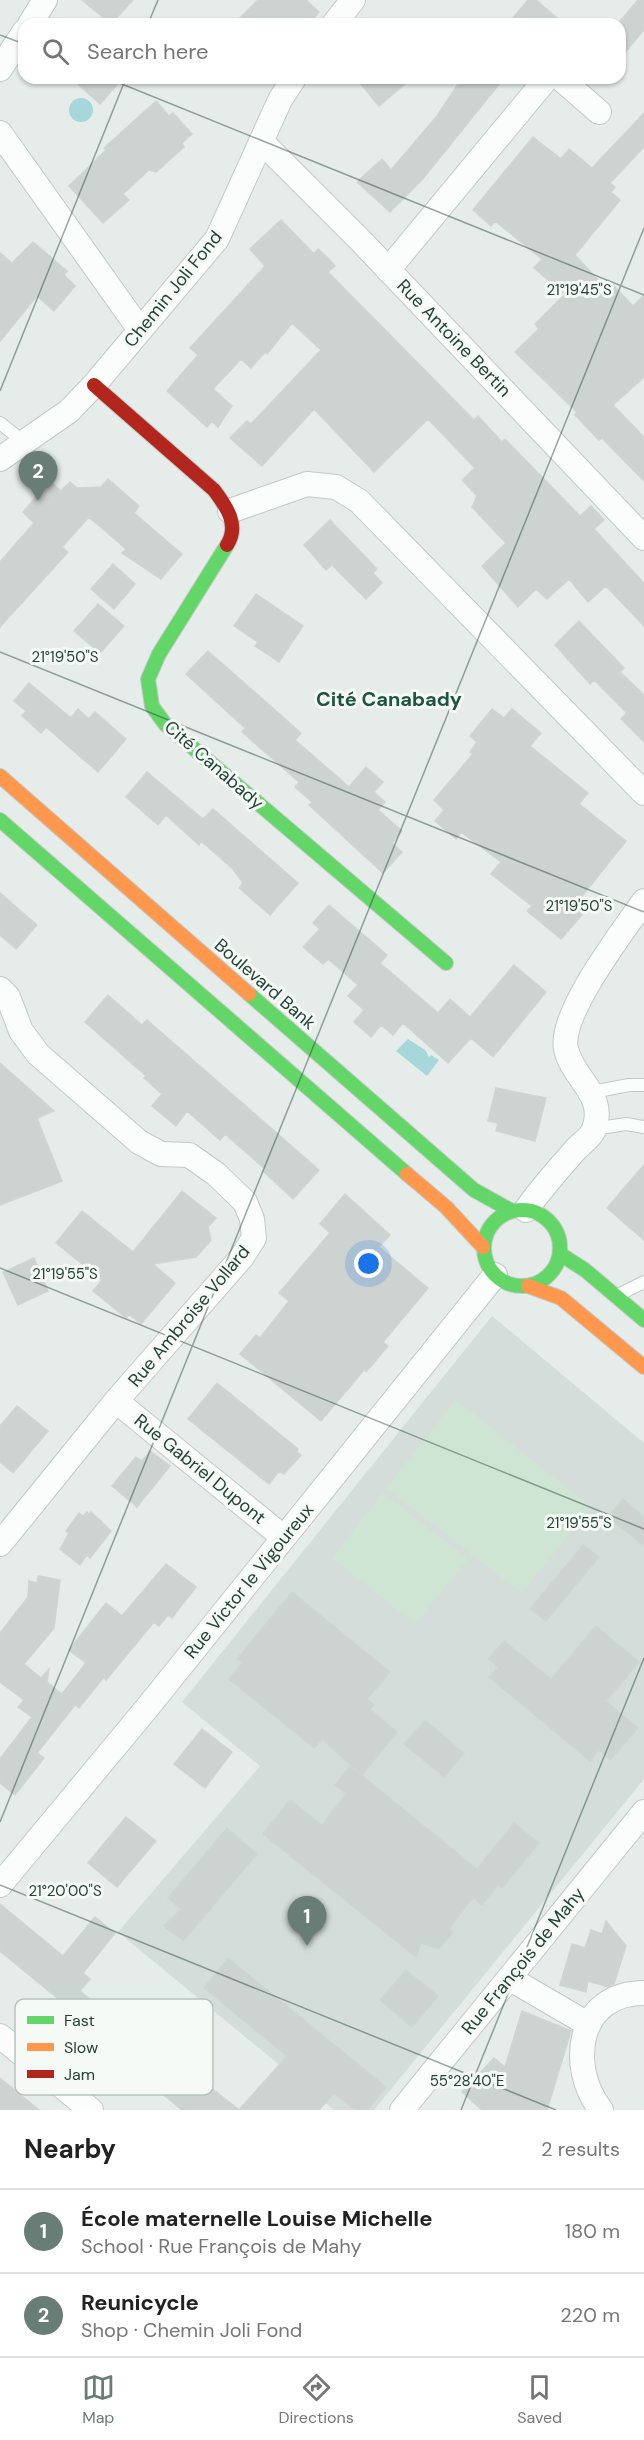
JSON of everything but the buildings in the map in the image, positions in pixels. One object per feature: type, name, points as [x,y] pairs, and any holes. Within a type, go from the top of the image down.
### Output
[{"type":"main road","points":[[94,385],[214,490],[230,511]]},
{"type":"main road","name":"Cité Canabady","points":[[230,511],[232,537],[159,654],[148,680],[152,706],[165,724],[446,963]]},
{"type":"main road","name":"Boulevard Bank","points":[[0,776],[474,1190],[519,1210]]},
{"type":"main road","points":[[0,820],[446,1207],[483,1247],[488,1267],[495,1275],[516,1286],[528,1286],[561,1298],[588,1317],[644,1367]]},
{"type":"main road","points":[[483,1247],[492,1224],[500,1215],[519,1210],[538,1213],[552,1225],[560,1241],[560,1254],[549,1275],[528,1286]]},
{"type":"main road","points":[[560,1254],[585,1270],[644,1320]]},
{"type":"street","points":[[34,18],[45,0]]},
{"type":"street","points":[[338,18],[352,0]]},
{"type":"street","points":[[0,69],[18,41]]},
{"type":"street","name":"Chemin Joli Fond","points":[[0,459],[69,411],[94,385],[217,239],[261,141],[291,84]]},
{"type":"street","points":[[388,270],[542,84]]},
{"type":"street","points":[[567,84],[599,112]]},
{"type":"street","points":[[0,133],[140,330]]},
{"type":"street","name":"Rue Antoine Bertin","points":[[261,141],[388,270],[644,538]]},
{"type":"street","points":[[230,511],[307,484],[336,487],[359,501],[644,793]]},
{"type":"street","points":[[519,1210],[594,1130],[596,1108],[592,1092],[569,1058],[565,1048],[566,1038],[585,987],[644,901]]},
{"type":"street","name":"Rue Ambroise Vollard","points":[[0,989],[8,997],[21,1032],[38,1054],[139,1142],[161,1154],[189,1155],[216,1174],[245,1202],[252,1220],[254,1238],[242,1257],[116,1401],[0,1544]]},
{"type":"street","name":"Rue Victor le Vigoureux","points":[[0,1885],[147,1708],[495,1275]]},
{"type":"street","name":"Rue Gabriel Dupont","points":[[116,1401],[283,1537]]},
{"type":"street","name":"Rue François de Mahy","points":[[402,2110],[644,1812]]},
{"type":"street","points":[[509,1978],[586,2023]]},
{"type":"street","points":[[602,2110],[591,2097],[581,2068],[582,2042],[586,2023],[609,2003],[633,1993],[644,1993]]},
{"type":"street","points":[[0,2036],[15,2048]]},
{"type":"street","points":[[73,2095],[91,2110]]},
{"type":"lane","points":[[0,423],[24,442]]},
{"type":"lane","points":[[592,1092],[628,1085],[644,1085]]},
{"type":"lane","points":[[594,1130],[626,1124],[644,1127]]},
{"type":"lane","points":[[616,1296],[644,1282]]},
{"type":"shaded area","points":[[492,1316],[644,1443],[644,1779],[374,2110],[334,2110],[213,2010],[213,1999],[199,1999],[118,1932],[260,1766],[182,1702]]},
{"type":"green space","points":[[456,1400],[591,1507],[522,1593],[386,1488]]},
{"type":"green space","points":[[383,1493],[468,1559],[415,1624],[332,1558]]},
{"type":"water","points":[[81,98],[90,101],[93,110],[90,119],[81,122],[72,119],[69,110],[72,101]]},
{"type":"water","points":[[408,1039],[425,1050],[429,1057],[431,1055],[439,1060],[427,1076],[396,1051]]},
{"type":"traffic: fast","points":[[227,545],[159,654],[148,679],[152,706],[165,724],[446,963]]},
{"type":"traffic: fast","points":[[0,820],[407,1174]]},
{"type":"traffic: fast","points":[[249,994],[474,1190],[512,1211]]},
{"type":"traffic: fast","points":[[515,1210],[529,1210],[543,1216],[554,1227],[560,1241],[560,1248],[557,1263],[549,1275],[529,1286],[515,1286],[501,1280],[490,1269],[484,1255],[484,1241],[490,1227],[501,1216],[515,1210]]},
{"type":"traffic: fast","points":[[560,1254],[585,1270],[644,1320]]},
{"type":"traffic: slow","points":[[0,776],[249,994]]},
{"type":"traffic: slow","points":[[407,1174],[446,1207],[483,1247]]},
{"type":"traffic: slow","points":[[528,1286],[561,1298],[644,1367]]},
{"type":"traffic: jam","points":[[94,385],[214,490],[227,509],[232,523],[231,538],[227,545]]},
{"type":"place","name":"Reunicycle","points":[[38,501]]},
{"type":"place","name":"École maternelle Louise Michelle","points":[[307,1946]]},
{"type":"district","name":"Cité Canabady","points":[[389,699]]}]
